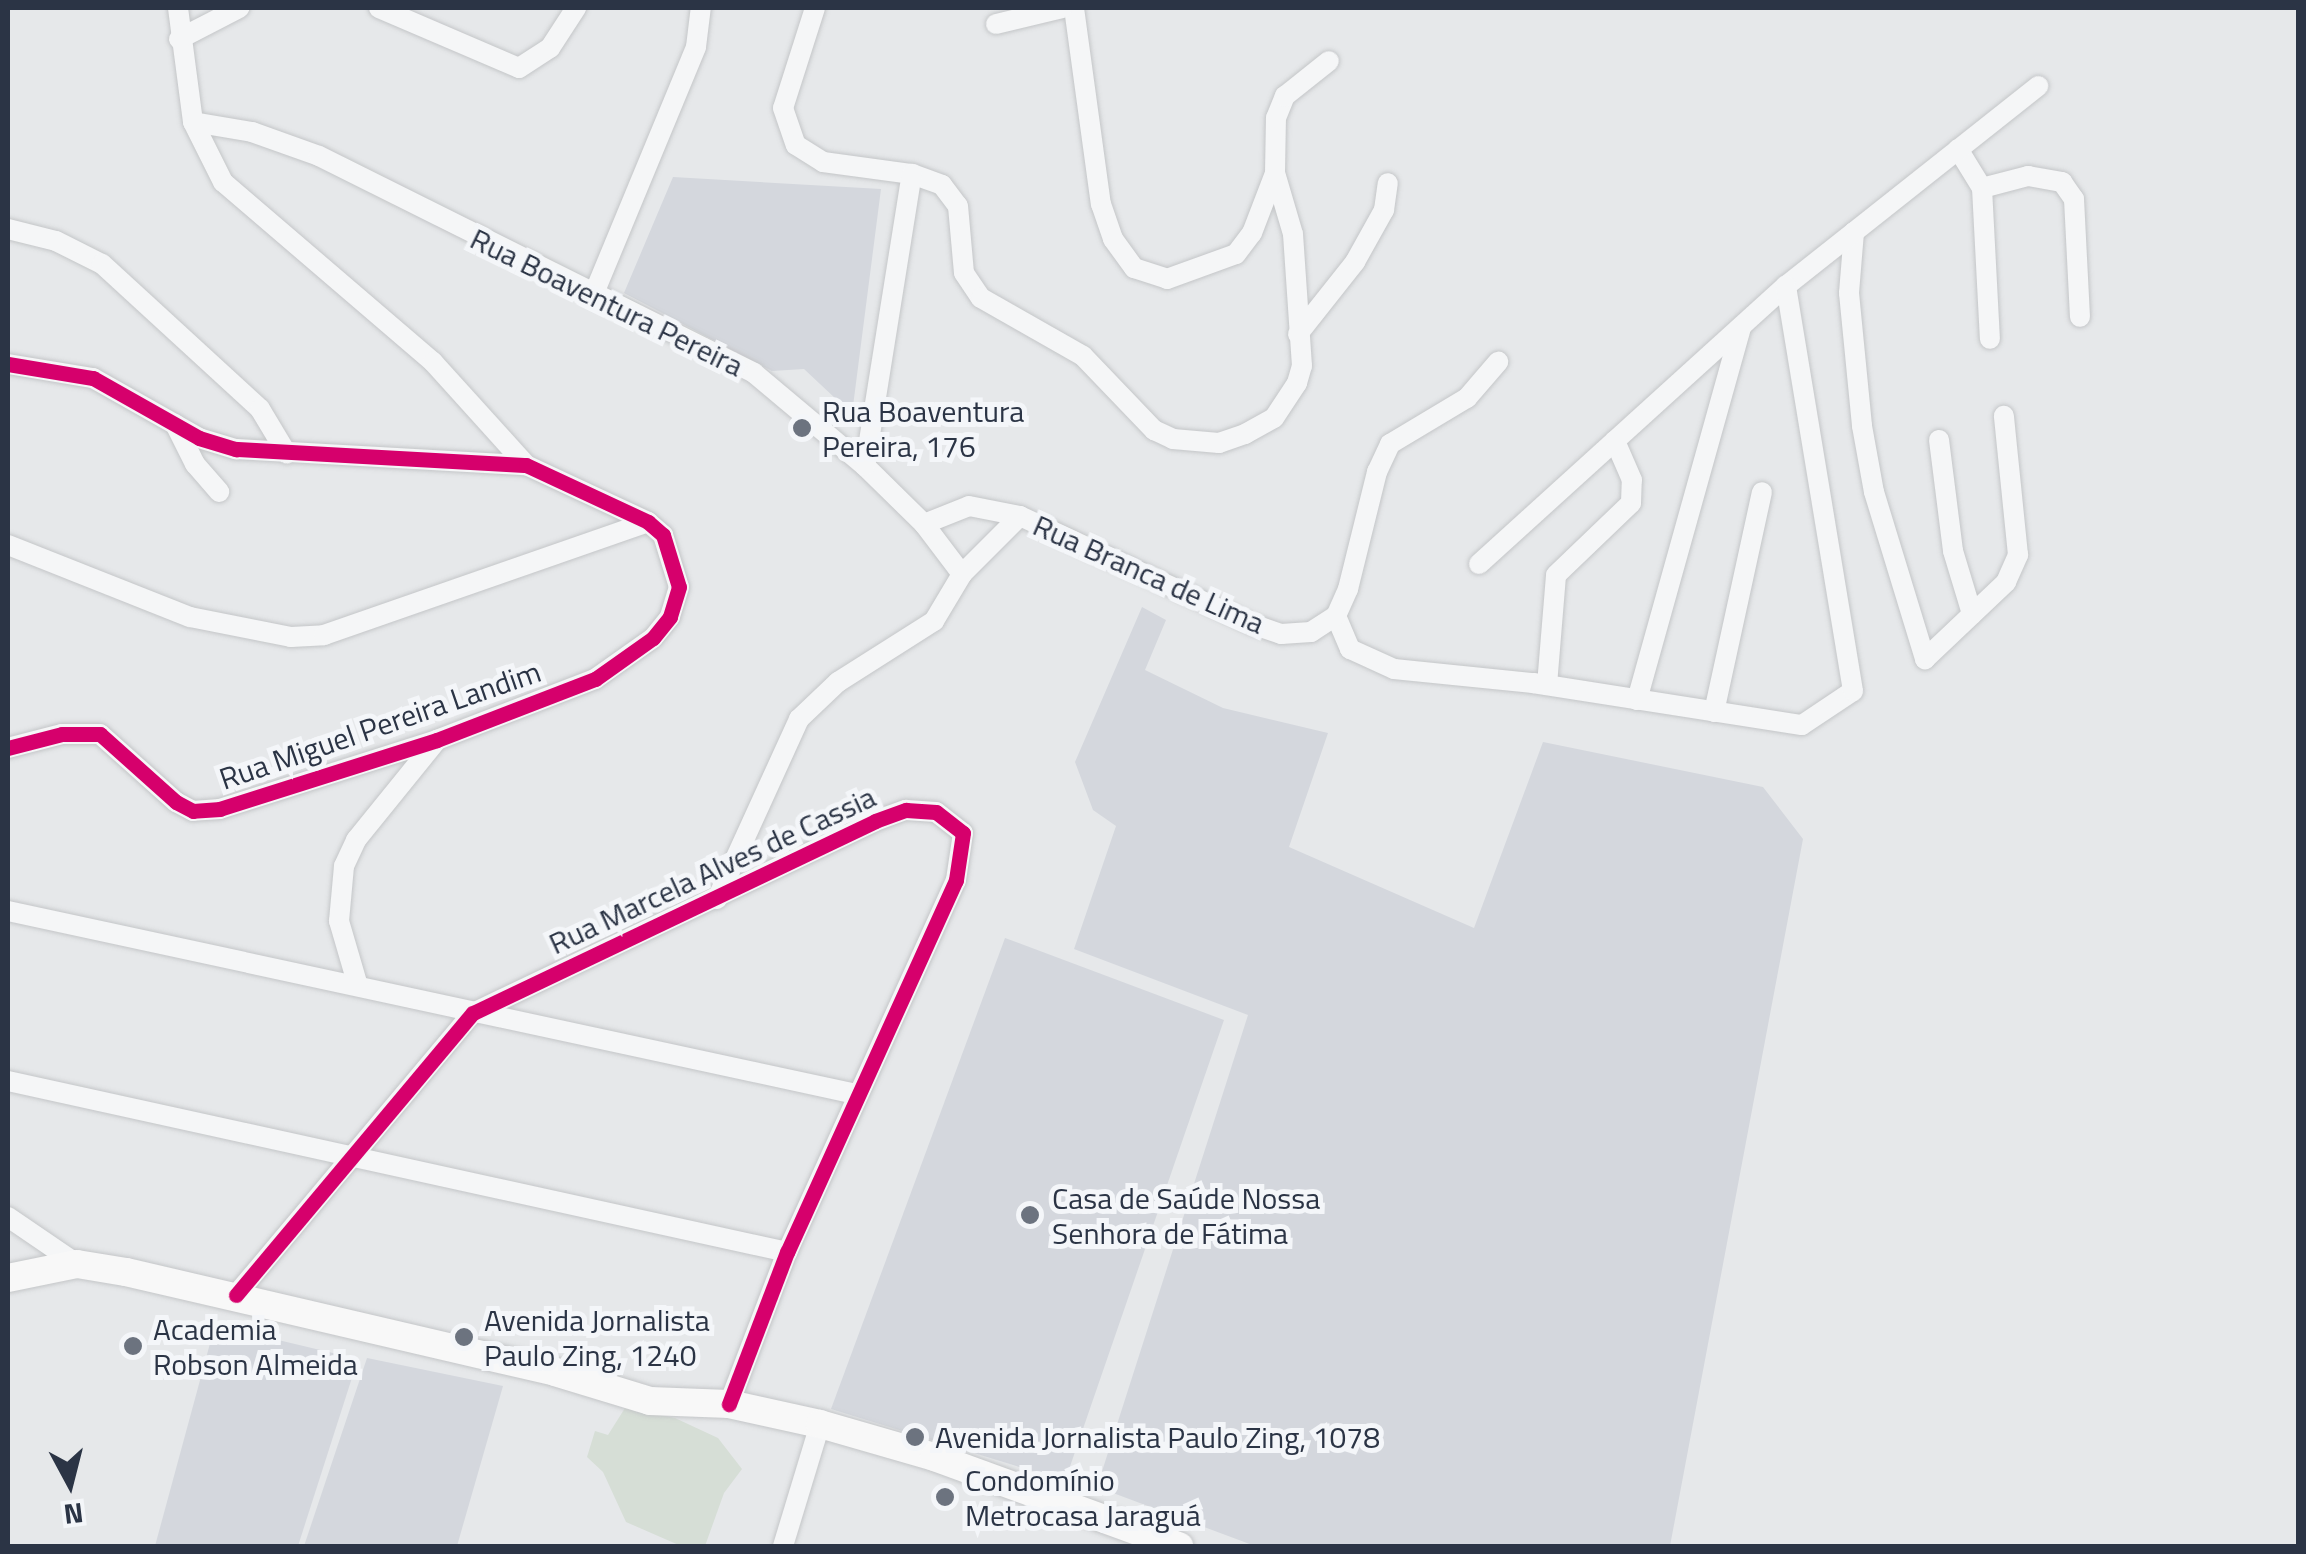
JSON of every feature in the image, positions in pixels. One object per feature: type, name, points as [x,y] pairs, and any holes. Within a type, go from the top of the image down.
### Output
[{"type":"main road","points":[[8,1278],[77,1264],[236,1296],[607,1388],[657,1386],[694,1402],[729,1404],[820,1424],[934,1457],[1179,1546]]},
{"type":"street","points":[[178,8],[179,39],[194,122],[223,182],[433,362],[526,465]]},
{"type":"street","points":[[179,39],[239,8]]},
{"type":"street","points":[[380,8],[519,68],[550,48],[576,8]]},
{"type":"street","points":[[595,291],[696,47],[701,8]]},
{"type":"street","points":[[816,8],[783,108],[788,132],[823,162],[912,174],[942,184],[953,196],[960,261],[981,298],[1083,356],[1154,430],[1173,440],[1219,444],[1274,418],[1302,366],[1290,210],[1275,173]]},
{"type":"street","points":[[996,24],[1062,8]]},
{"type":"street","points":[[1074,8],[1101,204],[1112,240],[1134,268],[1168,279],[1236,254],[1252,233],[1275,173],[1276,118],[1285,96],[1329,61]]},
{"type":"street","points":[[1479,564],[1786,286],[2038,86]]},
{"type":"street","name":"Rua Boaventura Pereira","points":[[194,122],[252,132],[319,156],[754,374],[865,466],[924,524],[962,574]]},
{"type":"street","points":[[1958,150],[1982,188],[1990,339]]},
{"type":"street","points":[[865,466],[912,174]]},
{"type":"street","points":[[1982,188],[2028,176],[2062,182],[2074,199],[2080,318]]},
{"type":"street","points":[[1298,334],[1355,262],[1384,210],[1388,183]]},
{"type":"street","points":[[8,228],[56,241],[102,264],[260,410],[287,454]]},
{"type":"street","points":[[1854,232],[1849,293],[1862,426],[1874,492],[1925,658],[2006,582],[2018,556],[2004,416]]},
{"type":"street","points":[[1498,362],[1468,398],[1411,428],[1383,454],[1336,616],[1350,648],[1394,669],[1547,686],[1802,726],[1853,691],[1786,286]]},
{"type":"street","points":[[1638,700],[1742,326]]},
{"type":"street","points":[[8,364],[93,378],[175,424],[236,449],[526,465],[648,522]]},
{"type":"street","points":[[175,424],[195,464],[219,492]]},
{"type":"street","points":[[1939,440],[1953,551],[1972,614]]},
{"type":"street","points":[[1547,686],[1556,575],[1631,503],[1632,480],[1615,441]]},
{"type":"street","points":[[1714,712],[1762,492]]},
{"type":"street","points":[[924,524],[968,506],[1020,516]]},
{"type":"street","name":"Rua Branca de Lima","points":[[718,899],[799,719],[838,682],[934,621],[962,574],[1020,516],[1281,634],[1311,632],[1336,616]]},
{"type":"street","points":[[8,545],[190,617],[291,637],[324,634],[648,522]]},
{"type":"street","name":"Rua Miguel Pereira Landim","points":[[8,748],[62,734],[100,734],[176,802],[202,812],[437,740],[595,679],[653,638],[670,617],[679,587],[663,536],[648,522]]},
{"type":"street","points":[[358,986],[339,921],[344,866],[356,840],[437,740]]},
{"type":"street","name":"Rua Marcela Alves de Cassia","points":[[236,1296],[350,1153],[473,1013],[906,810],[936,812],[962,833],[956,880],[786,1252],[729,1404]]},
{"type":"street","points":[[8,912],[856,1094]]},
{"type":"street","points":[[8,1082],[350,1153],[786,1252]]},
{"type":"street","points":[[8,1218],[77,1264]]},
{"type":"street","points":[[784,1546],[820,1424]]},
{"type":"shaded area","points":[[673,177],[881,189],[852,414],[804,369],[772,371],[624,293]]},
{"type":"shaded area","points":[[1142,607],[1166,620],[1145,670],[1223,708],[1328,733],[1289,847],[1474,928],[1543,742],[1763,787],[1803,839],[1670,1546],[1255,1546],[1097,1487],[1248,1015],[1074,949],[1116,826],[1093,810],[1075,762]]},
{"type":"shaded area","name":"Casa de Saúde Nossa Senhora de Fátima","points":[[1005,938],[1224,1020],[1065,1481],[831,1409]]},
{"type":"shaded area","points":[[215,1325],[358,1359],[298,1546],[155,1546]]},
{"type":"shaded area","points":[[367,1358],[503,1386],[457,1546],[304,1546]]},
{"type":"shaded area","points":[[625,1408],[675,1418],[718,1438],[742,1469],[724,1493],[705,1546],[681,1546],[626,1522],[603,1472],[587,1457],[595,1431],[608,1435]]},
{"type":"cycle path","points":[[8,364],[93,378],[199,438],[236,449],[526,465],[648,522],[663,535],[679,587],[670,617],[653,638],[595,679],[437,740],[220,809],[193,811],[176,802],[100,734],[62,734],[8,748]]},
{"type":"cycle path","points":[[236,1295],[473,1013],[875,821],[906,810],[936,812],[963,833],[956,880],[787,1252],[729,1404]]},
{"type":"place","name":"Rua Boaventura Pereira, 176","points":[[802,428]]},
{"type":"place","name":"Casa de Saúde Nossa Senhora de Fátima","points":[[1030,1215]]},
{"type":"place","name":"Avenida Jornalista Paulo Zing, 1240","points":[[464,1337]]},
{"type":"place","name":"Academia Robson Almeida","points":[[133,1346]]},
{"type":"place","name":"Avenida Jornalista Paulo Zing, 1078","points":[[915,1437]]},
{"type":"place","name":"Condomínio Metrocasa Jaraguá","points":[[945,1497]]}]
